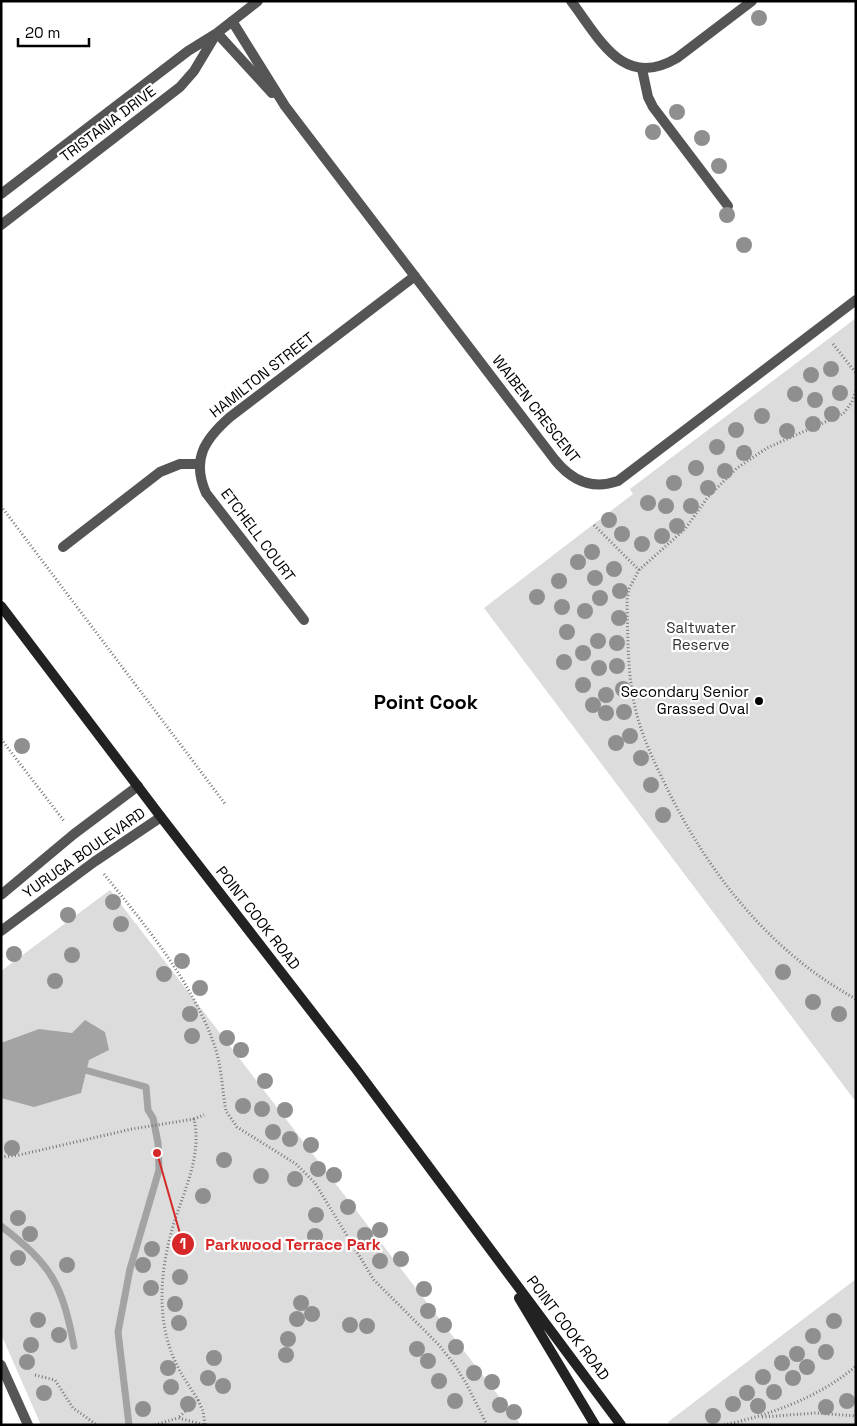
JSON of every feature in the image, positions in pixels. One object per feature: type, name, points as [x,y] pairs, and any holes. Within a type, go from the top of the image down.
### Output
[{"type":"main road","name":"POINT COOK ROAD","points":[[1,606],[356,1069],[621,1425]]},
{"type":"main road","name":"POINT COOK ROAD","points":[[490,1250],[595,1425]]},
{"type":"street","name":"TRISTANIA DRIVE","points":[[1,194],[188,51],[217,33],[258,1]]},
{"type":"street","points":[[571,1],[614,56],[631,67],[642,69],[665,65],[678,58],[752,1]]},
{"type":"street","name":"WAIBEN CRESCENT","points":[[232,21],[285,106],[562,468],[577,480],[600,485],[618,481],[630,474],[856,300]]},
{"type":"street","name":"TRISTANIA DRIVE","points":[[1,224],[180,87],[194,71],[217,33]]},
{"type":"street","name":"WAIBEN CRESCENT","points":[[217,33],[243,65],[285,106]]},
{"type":"street","points":[[642,69],[648,97],[653,107],[728,206]]},
{"type":"street","name":"HAMILTON STREET","points":[[199,464],[205,445],[219,427],[415,276]]},
{"type":"street","points":[[63,547],[160,472],[180,464],[199,464]]},
{"type":"street","name":"ETCHELL COURT","points":[[199,464],[202,483],[212,501],[304,620]]},
{"type":"street","name":"YURUGA BOULEVARD","points":[[1,895],[74,834],[138,786]]},
{"type":"street","name":"YURUGA BOULEVARD","points":[[1,931],[94,862],[161,817]]},
{"type":"street","points":[[1,1365],[28,1425]]},
{"type":"path","points":[[833,344],[856,373]]},
{"type":"path","points":[[856,390],[852,402],[843,414],[766,448],[737,468],[708,497],[685,529],[639,570],[629,589],[627,600],[630,674],[634,702],[652,755],[682,820],[718,874],[756,920],[795,958],[856,998]]},
{"type":"path","points":[[1,506],[226,805]]},
{"type":"path","points":[[594,525],[639,570]]},
{"type":"path","points":[[1,739],[74,834]]},
{"type":"path","points":[[94,862],[163,952],[197,1006],[216,1049],[226,1111],[230,1119],[237,1127],[296,1164],[315,1183],[374,1280],[428,1334],[454,1364],[466,1383],[487,1425]]},
{"type":"path","points":[[1,1157],[19,1155],[132,1129],[194,1119],[204,1115]]},
{"type":"path","points":[[178,1418],[205,1425],[203,1412],[198,1400],[174,1360],[164,1325],[162,1284],[167,1247],[193,1160],[196,1137],[194,1119]]},
{"type":"path","points":[[758,1418],[826,1386],[856,1366]]},
{"type":"path","points":[[35,1374],[55,1380],[73,1408],[97,1425]]},
{"type":"path","points":[[155,1425],[178,1418],[198,1400]]},
{"type":"path","points":[[724,1425],[758,1418],[816,1414],[856,1416]]},
{"type":"green space","name":"Saltwater Reserve","points":[[856,318],[856,1102],[484,608],[633,494],[630,489]]},
{"type":"green space","points":[[110,890],[521,1425],[41,1425],[1,1334],[1,971]]},
{"type":"green space","points":[[856,1279],[856,1425],[670,1425],[668,1422]]},
{"type":"shaded area","points":[[85,1020],[105,1032],[109,1050],[89,1060],[81,1093],[34,1107],[1,1098],[1,1043],[39,1029],[72,1033]]},
{"type":"waterway","points":[[85,1070],[146,1087],[148,1110],[153,1118],[158,1143],[159,1170],[130,1269],[118,1332],[129,1425]]},
{"type":"waterway","points":[[1,1226],[32,1252],[52,1277],[65,1307],[74,1346]]},
{"type":"place","name":"Secondary Senior Grassed Oval","points":[[759,701]]},
{"type":"place","name":"Parkwood Terrace Park","points":[[157,1153]]},
{"type":"district","name":"Point Cook","points":[[426,702]]}]
